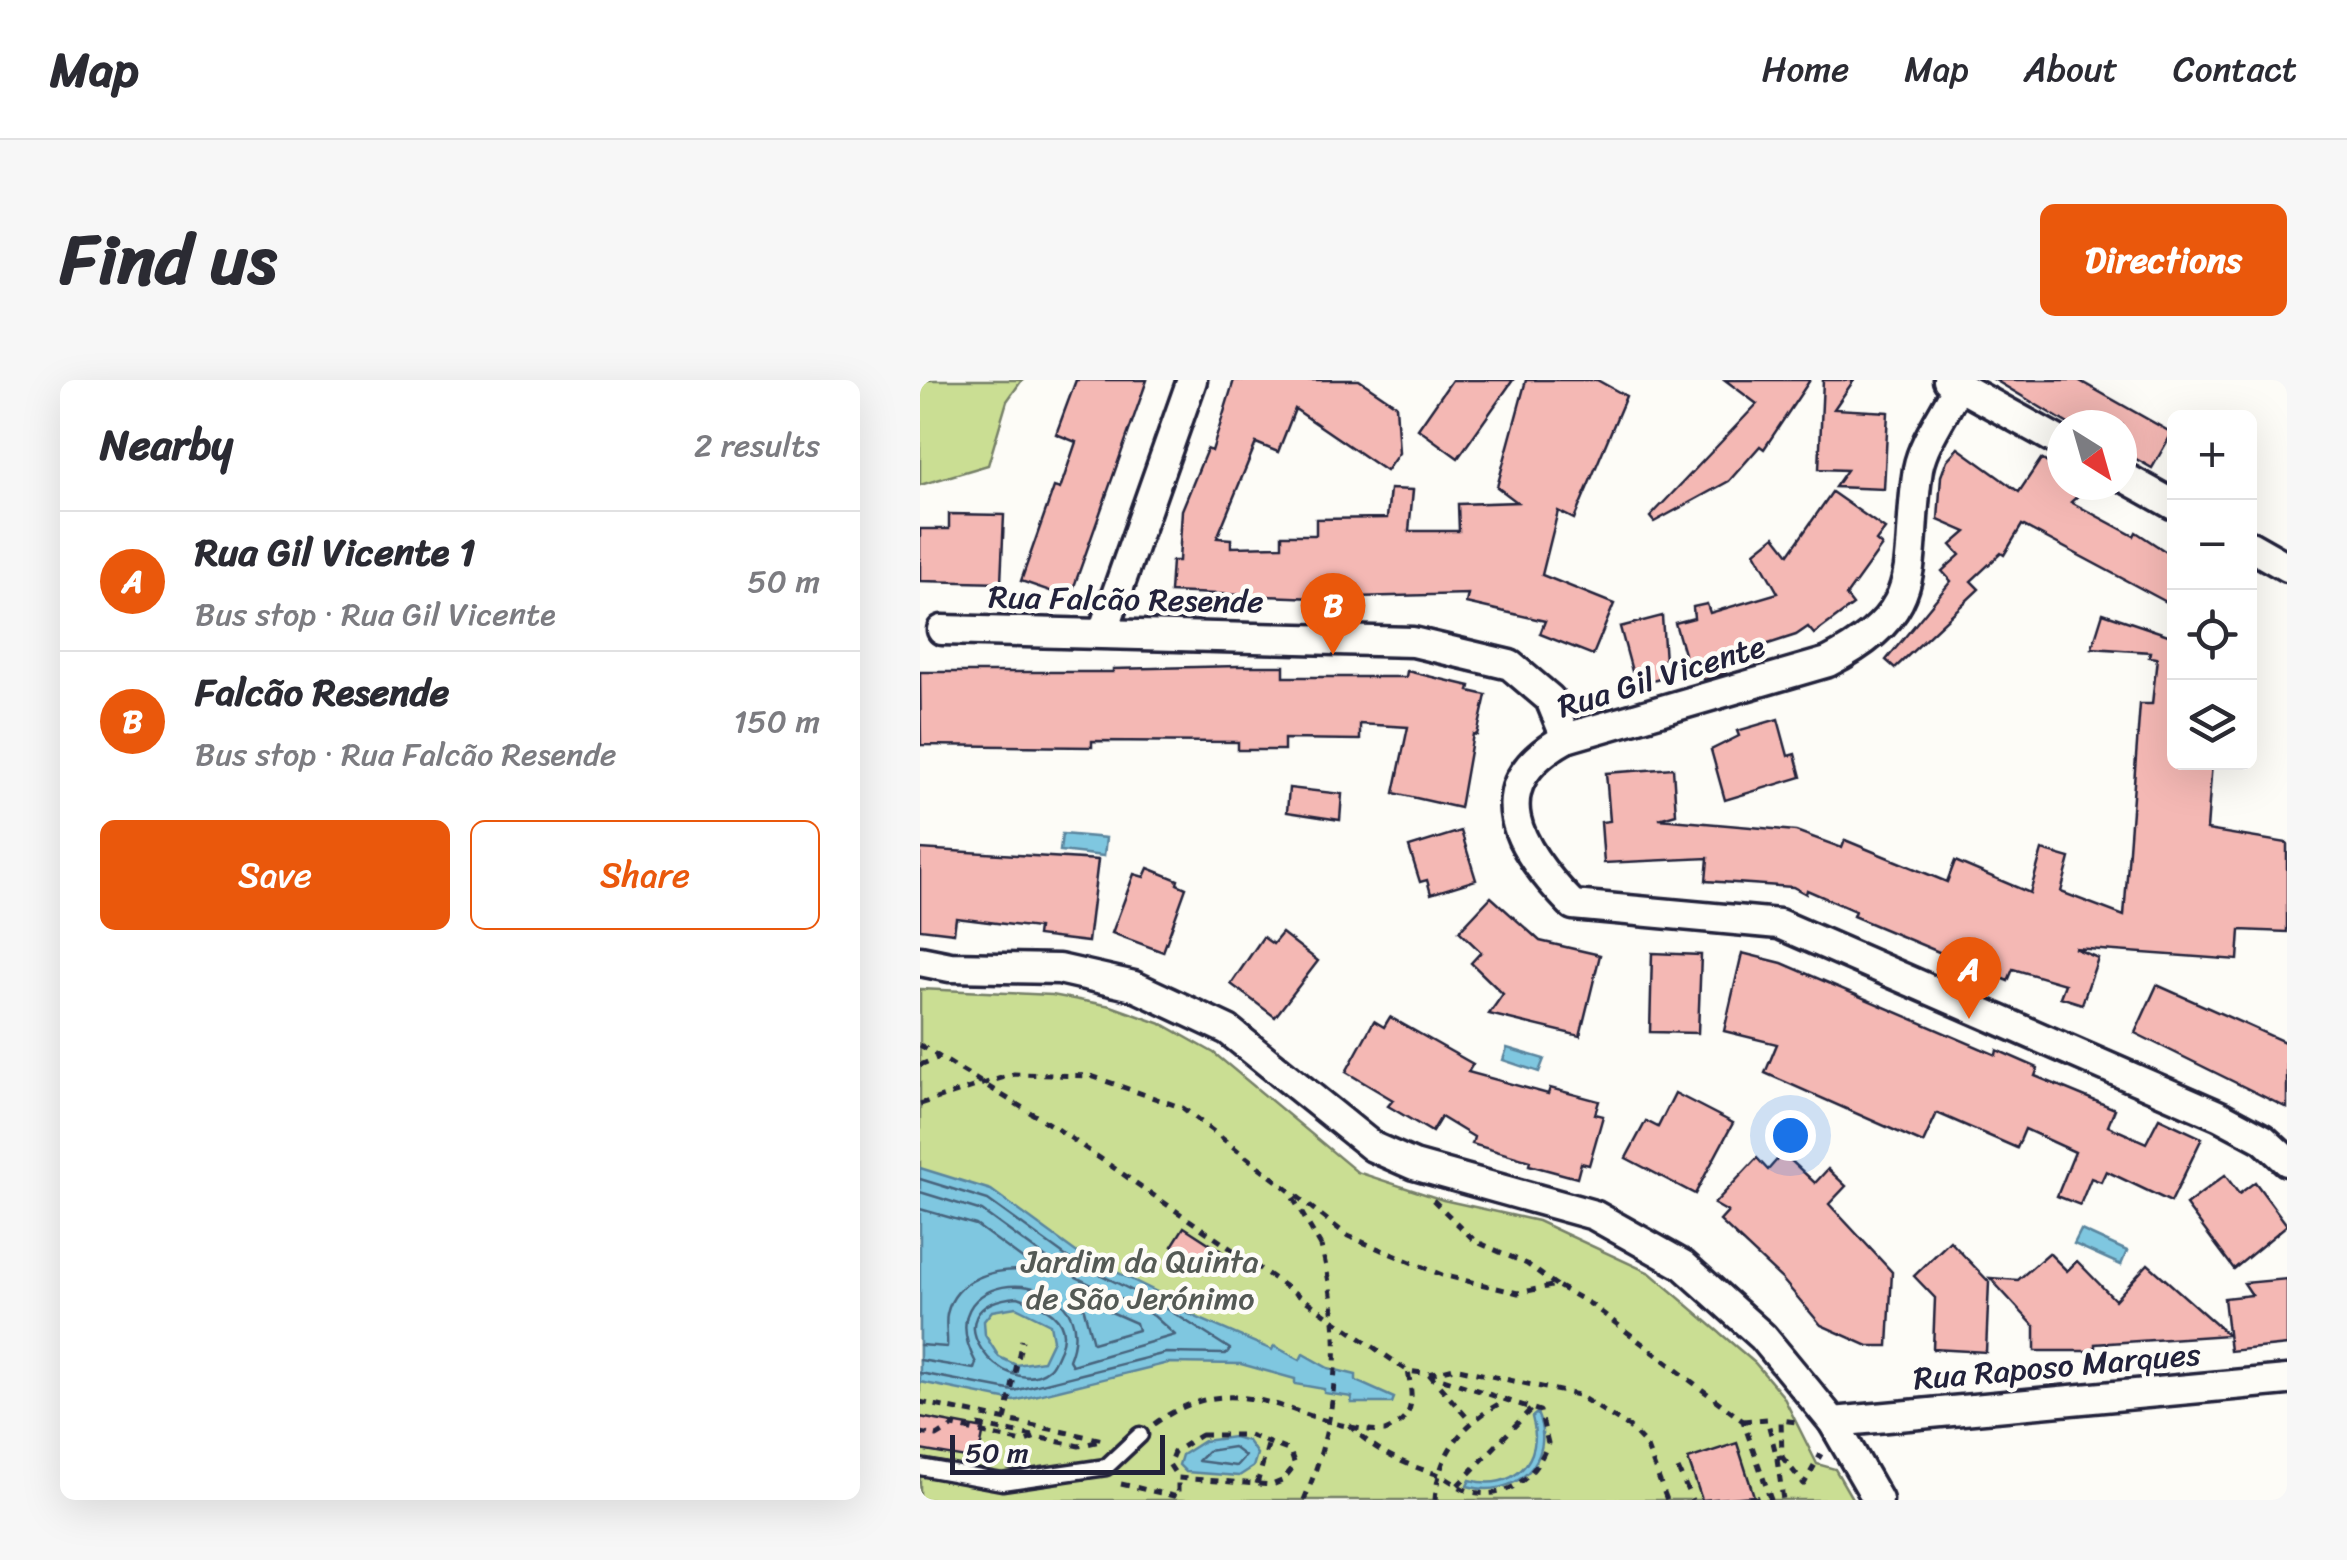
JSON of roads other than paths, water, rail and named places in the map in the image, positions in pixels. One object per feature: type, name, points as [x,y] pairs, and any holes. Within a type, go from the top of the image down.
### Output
[{"type":"street","points":[[1103,632],[1192,380]]},
{"type":"street","points":[[1953,383],[2047,435]]},
{"type":"street","name":"Rua Gil Vicente","points":[[1953,383],[1919,464],[1910,576],[1895,610],[1868,642],[1828,662],[1566,738],[1535,756],[1519,777],[1514,810],[1536,862],[1573,905],[1780,924],[2220,1116],[2264,1140],[2287,1161]]},
{"type":"street","points":[[2137,484],[2167,501]]},
{"type":"street","points":[[2257,550],[2287,566]]},
{"type":"street","name":"Rua Falcão Resende","points":[[942,630],[1413,642],[1510,666],[1550,698],[1566,738]]},
{"type":"street","points":[[920,961],[950,967],[1059,969],[1134,986],[1228,1030],[1373,1147],[1414,1164],[1594,1215],[1683,1264],[1763,1337],[1833,1422],[1878,1500]]},
{"type":"street","name":"Rua Raposo Marques","points":[[1833,1422],[2287,1380]]},
{"type":"lane","points":[[920,1467],[1002,1482],[1106,1467],[1140,1435]]},
{"type":"water","points":[[1062,834],[1106,838],[1104,856],[1060,851]]},
{"type":"water","points":[[1507,1048],[1544,1059],[1539,1072],[1503,1060]]},
{"type":"water","points":[[920,1168],[991,1190],[1076,1252],[1167,1297],[1186,1313],[1272,1350],[1274,1346],[1300,1360],[1303,1354],[1328,1368],[1356,1375],[1356,1381],[1394,1398],[1392,1403],[1351,1403],[1352,1397],[1324,1393],[1324,1389],[1295,1384],[1295,1379],[1241,1364],[1168,1363],[1014,1401],[920,1382]],"holes":[[[1016,1307],[1050,1324],[1053,1340],[1043,1361],[1016,1365],[999,1357],[985,1335],[984,1321],[992,1311]]]},
{"type":"water","points":[[2081,1230],[2127,1251],[2121,1265],[2074,1244]]},
{"type":"water","points":[[1537,1413],[1541,1447],[1527,1473],[1500,1487],[1467,1486],[1470,1480],[1500,1481],[1522,1469],[1534,1447],[1532,1417]]},
{"type":"water","points":[[1234,1437],[1248,1441],[1257,1454],[1253,1467],[1239,1476],[1186,1472],[1179,1465],[1182,1455],[1204,1441]]},
{"type":"place","name":"Falcão Resende","points":[[1333,655]]},
{"type":"place","name":"Rua Gil Vicente 1","points":[[1969,1019]]},
{"type":"park label","name":"Jardim da Quinta de São Jerónimo","points":[[1140,1280]]}]
